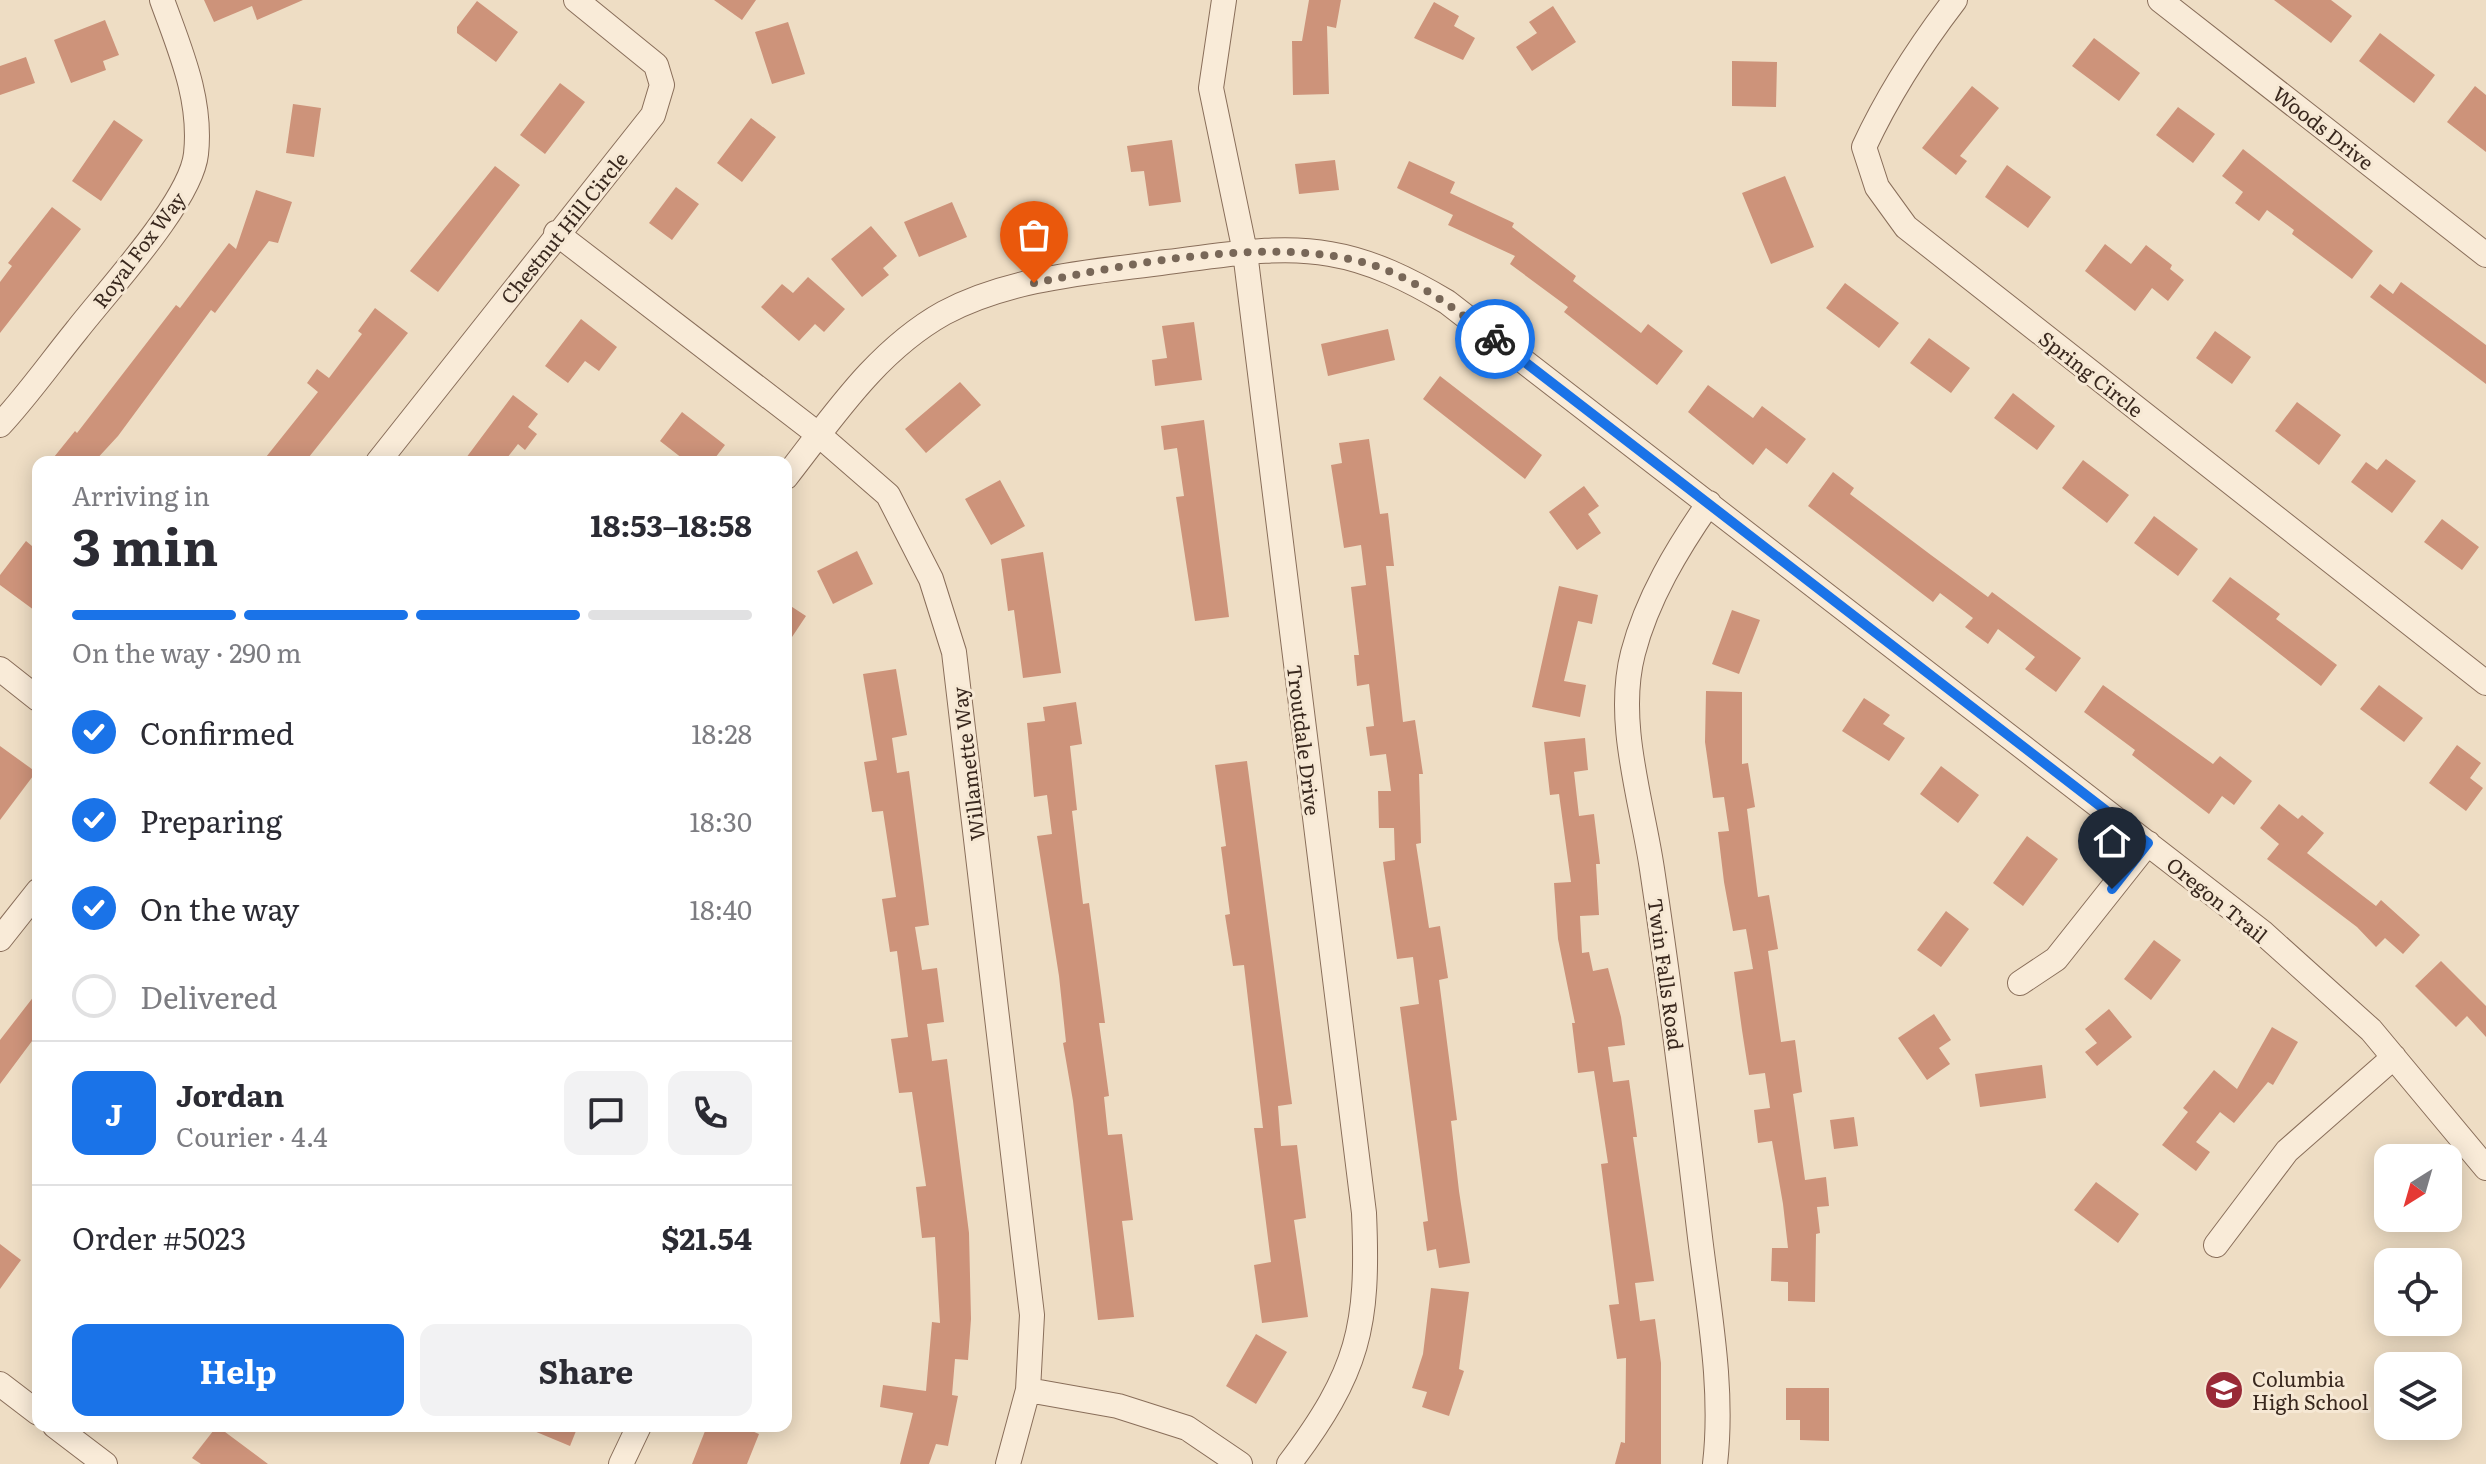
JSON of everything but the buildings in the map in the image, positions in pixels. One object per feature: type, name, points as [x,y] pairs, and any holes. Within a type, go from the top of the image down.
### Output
[{"type":"street","name":"Royal Fox Way","points":[[0,425],[149,238],[181,194],[196,158],[198,114],[187,67],[162,0]]},
{"type":"street","name":"Chestnut Hill Circle","points":[[383,456],[556,233],[653,115],[662,85],[656,65],[576,0]]},
{"type":"street","name":"Troutdale Drive","points":[[1224,0],[1211,88],[1245,252],[1362,1197],[1367,1285],[1358,1341],[1341,1386],[1289,1464]]},
{"type":"street","name":"Spring Circle","points":[[1955,0],[1894,86],[1864,147],[1877,187],[1906,227],[2486,683]]},
{"type":"street","name":"Woods Drive","points":[[2160,0],[2486,255]]},
{"type":"street","name":"Willamette Way","points":[[556,233],[819,435],[888,495],[931,579],[954,652],[1032,1315],[1028,1390],[1008,1464]]},
{"type":"street","name":"Oregon Trail","points":[[792,469],[861,381],[906,338],[974,299],[1081,274],[1245,252],[1330,254],[1377,267],[1447,302],[2262,932],[2371,1030],[2486,1168]]},
{"type":"street","name":"Twin Falls Road","points":[[1709,503],[1679,546],[1649,606],[1632,655],[1627,717],[1670,987],[1712,1341],[1719,1424],[1715,1464]]},
{"type":"street","points":[[0,669],[32,694]]},
{"type":"street","points":[[2020,983],[2056,959],[2148,843]]},
{"type":"street","points":[[0,939],[32,899]]},
{"type":"street","points":[[2216,1245],[2287,1151],[2394,1057]]},
{"type":"street","points":[[0,1384],[32,1408]]},
{"type":"street","points":[[1028,1390],[1118,1406],[1187,1428],[1240,1464]]},
{"type":"street","points":[[63,1432],[105,1464]]},
{"type":"street","points":[[621,1464],[636,1432]]},
{"type":"way so far","points":[[1034,283],[1245,252],[1330,254],[1377,267],[1412,282],[1447,302],[1495,339]]},
{"type":"place","name":"Columbia High School","points":[[2224,1390]]},
{"type":"route","points":[[1495,339],[2148,843],[2112,889]]}]
